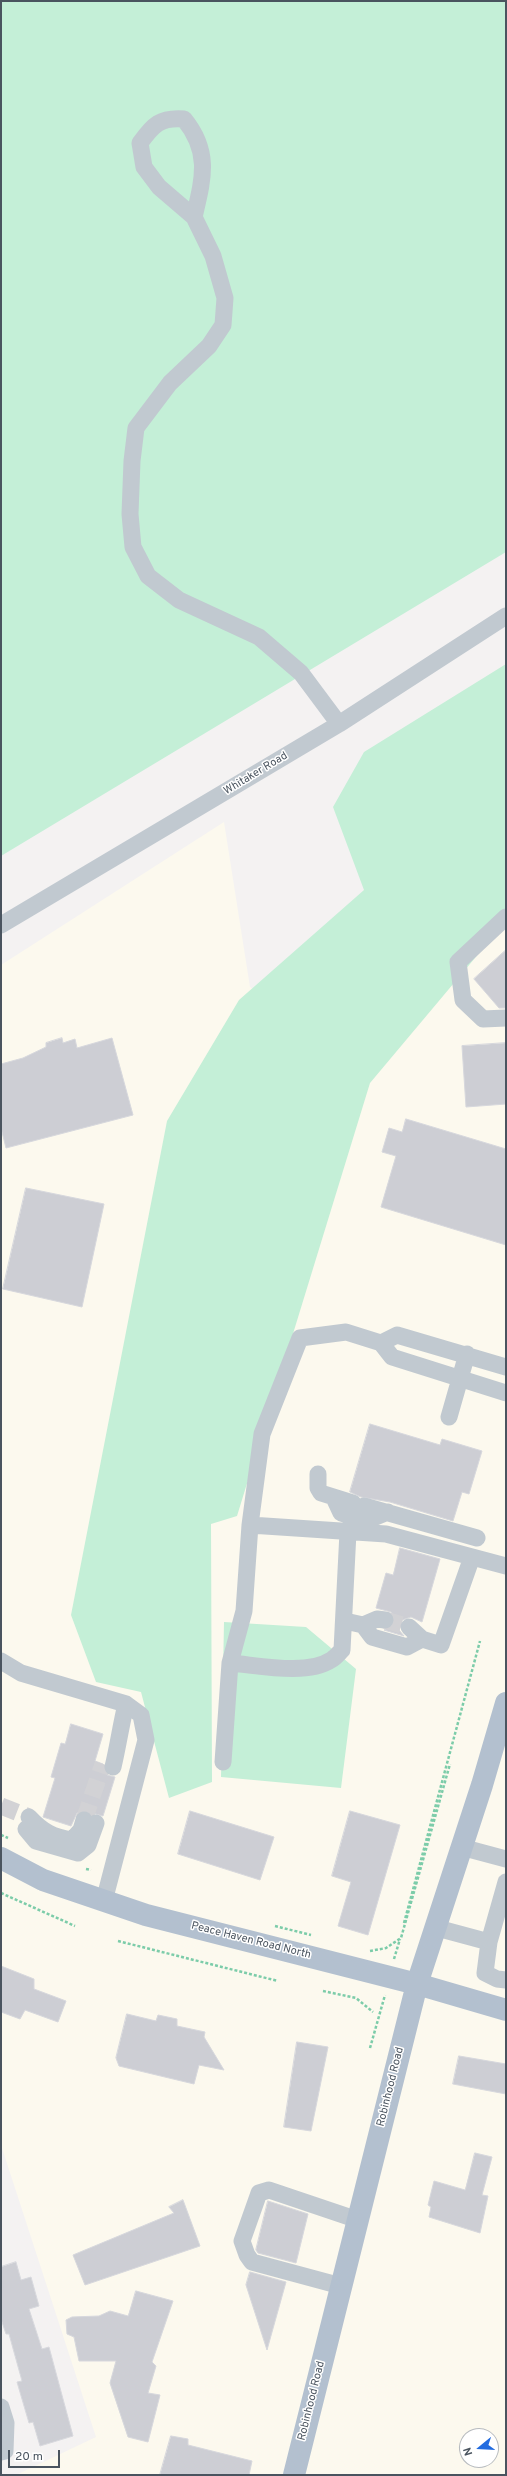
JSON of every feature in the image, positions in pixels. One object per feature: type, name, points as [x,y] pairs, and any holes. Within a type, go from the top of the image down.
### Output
[{"type":"main road","name":"Robinhood Road","points":[[294,2475],[417,1984],[437,1928],[506,1703]]},
{"type":"main road","name":"Peace Haven Road North","points":[[1,1858],[43,1880],[146,1915],[417,1984],[498,2008]]},
{"type":"street","points":[[194,217],[204,176],[202,154],[195,133],[184,119],[170,118],[152,126],[140,143],[144,167],[159,187],[194,217],[213,256],[225,298],[223,325],[209,346],[170,383],[136,428],[132,461],[130,514],[133,547],[148,576],[179,600],[258,637],[301,672],[339,724]]},
{"type":"street","name":"Whitaker Road","points":[[1,925],[339,724],[506,616]]},
{"type":"street","points":[[506,917],[458,962],[463,1000],[483,1019],[506,1018]]},
{"type":"street","points":[[223,1762],[230,1663],[244,1611],[250,1525],[262,1434],[300,1338],[346,1332],[381,1343],[392,1357],[506,1393]]},
{"type":"street","points":[[381,1343],[397,1335],[467,1354],[506,1367]]},
{"type":"street","points":[[449,1417],[458,1378],[467,1354]]},
{"type":"street","points":[[318,1474],[319,1491],[334,1498],[477,1538]]},
{"type":"street","points":[[334,1498],[341,1513],[366,1521],[388,1512]]},
{"type":"street","points":[[250,1525],[386,1534],[506,1566]]},
{"type":"street","points":[[230,1663],[291,1668],[310,1667],[330,1661],[342,1650],[345,1621],[348,1532]]},
{"type":"street","points":[[409,1627],[422,1639],[441,1645],[472,1557]]},
{"type":"street","points":[[345,1621],[362,1625],[377,1619],[385,1620]]},
{"type":"street","points":[[362,1625],[372,1637],[407,1647],[422,1639]]},
{"type":"street","points":[[1,1661],[21,1673],[126,1704],[141,1715],[146,1740],[104,1901]]},
{"type":"street","points":[[108,1765],[112,1735],[121,1722],[126,1704]]},
{"type":"street","points":[[28,1823],[55,1837],[72,1840],[90,1822]]},
{"type":"street","points":[[461,1848],[506,1859]]},
{"type":"street","points":[[498,2008],[502,1980],[485,1973],[489,1942],[506,1882]]},
{"type":"street","points":[[437,1928],[489,1942]]},
{"type":"street","points":[[341,2286],[252,2262],[247,2255],[242,2241],[259,2193],[269,2190],[358,2220]]},
{"type":"street","points":[[1,2407],[6,2423],[5,2451],[1,2452]]},
{"type":"path","points":[[393,1964],[480,1641]]},
{"type":"path","points":[[362,1949],[370,1951],[386,1948],[401,1938],[450,1764]]},
{"type":"path","points":[[1,1892],[75,1926]]},
{"type":"path","points":[[271,1925],[316,1936]]},
{"type":"path","points":[[118,1941],[278,1981]]},
{"type":"path","points":[[370,2048],[387,1987]]},
{"type":"path","points":[[323,1992],[356,1998],[373,2012]]},
{"type":"shaded area","points":[[224,822],[250,987],[313,1030],[506,906],[506,2475],[16,2475],[96,2437],[1,2145],[1,965]]},
{"type":"green space","points":[[1,1],[506,1],[506,552],[1,856]]},
{"type":"green space","points":[[506,664],[506,921],[370,1083],[237,1516],[211,1524],[212,1782],[169,1798],[141,1692],[96,1682],[71,1615],[167,1121],[239,1000],[364,890],[333,807],[364,752]]},
{"type":"green space","points":[[224,1622],[306,1627],[356,1669],[341,1788],[221,1777]]},
{"type":"building","points":[[506,950],[506,1008],[499,1008],[474,979]]},
{"type":"building","points":[[62,1038],[63,1043],[75,1039],[77,1048],[112,1038],[133,1115],[6,1148],[1,1128],[1,1064],[23,1058],[46,1047],[46,1043]]},
{"type":"building","points":[[506,1043],[506,1104],[466,1107],[462,1046]]},
{"type":"building","points":[[406,1119],[506,1149],[506,1245],[381,1207],[396,1156],[382,1152],[389,1128],[402,1132]]},
{"type":"building","points":[[26,1188],[104,1204],[82,1307],[3,1289]]},
{"type":"building","points":[[370,1424],[440,1445],[442,1439],[482,1451],[469,1494],[462,1492],[453,1521],[390,1502],[361,1497],[350,1492]]},
{"type":"building","points":[[400,1548],[440,1559],[422,1622],[411,1617],[402,1620],[399,1630],[404,1636],[384,1630],[393,1626],[394,1616],[391,1612],[376,1608],[386,1573],[393,1575]]},
{"type":"building","points":[[71,1724],[103,1734],[95,1761],[103,1764],[107,1775],[115,1777],[103,1816],[81,1810],[77,1813],[71,1826],[43,1817],[55,1778],[51,1777],[61,1743],[65,1744]]},
{"type":"building","points":[[190,1811],[274,1837],[260,1880],[178,1854]]},
{"type":"building","points":[[350,1811],[400,1825],[368,1935],[338,1926],[351,1882],[332,1876]]},
{"type":"building","points":[[1,1966],[34,1979],[34,1989],[66,2001],[58,2022],[25,2010],[20,2019],[1,2012]]},
{"type":"building","points":[[127,2014],[156,2021],[158,2015],[177,2019],[177,2026],[205,2032],[204,2037],[224,2070],[199,2065],[194,2084],[119,2066],[116,2058]]},
{"type":"building","points":[[297,2042],[328,2047],[311,2131],[284,2127]]},
{"type":"building","points":[[459,2056],[506,2064],[506,2094],[453,2084]]},
{"type":"building","points":[[475,2153],[492,2157],[482,2195],[488,2196],[480,2233],[429,2217],[431,2207],[428,2205],[434,2181],[465,2190]]},
{"type":"building","points":[[183,2200],[200,2246],[85,2285],[73,2255],[174,2213],[169,2207]]},
{"type":"building","points":[[268,2201],[308,2214],[296,2263],[258,2253],[256,2250]]},
{"type":"building","points":[[16,2262],[21,2280],[31,2277],[39,2306],[29,2309],[42,2349],[49,2347],[73,2436],[40,2446],[33,2422],[29,2423],[17,2382],[22,2381],[9,2334],[6,2334],[1,2319],[1,2267]]},
{"type":"building","points":[[250,2272],[286,2282],[267,2350],[246,2285]]},
{"type":"building","points":[[136,2291],[173,2301],[152,2362],[156,2366],[148,2393],[160,2395],[148,2442],[128,2437],[110,2383],[116,2361],[79,2361],[74,2337],[67,2334],[66,2320],[72,2317],[99,2316],[110,2311],[128,2316]]},
{"type":"building","points":[[171,2436],[188,2439],[188,2445],[252,2461],[249,2475],[160,2475]]},
{"type":"tunnel","points":[[385,1620],[409,1627]]},
{"type":"tunnel","points":[[84,1820],[103,1764]]},
{"type":"tunnel","points":[[1,1806],[29,1817]]}]
